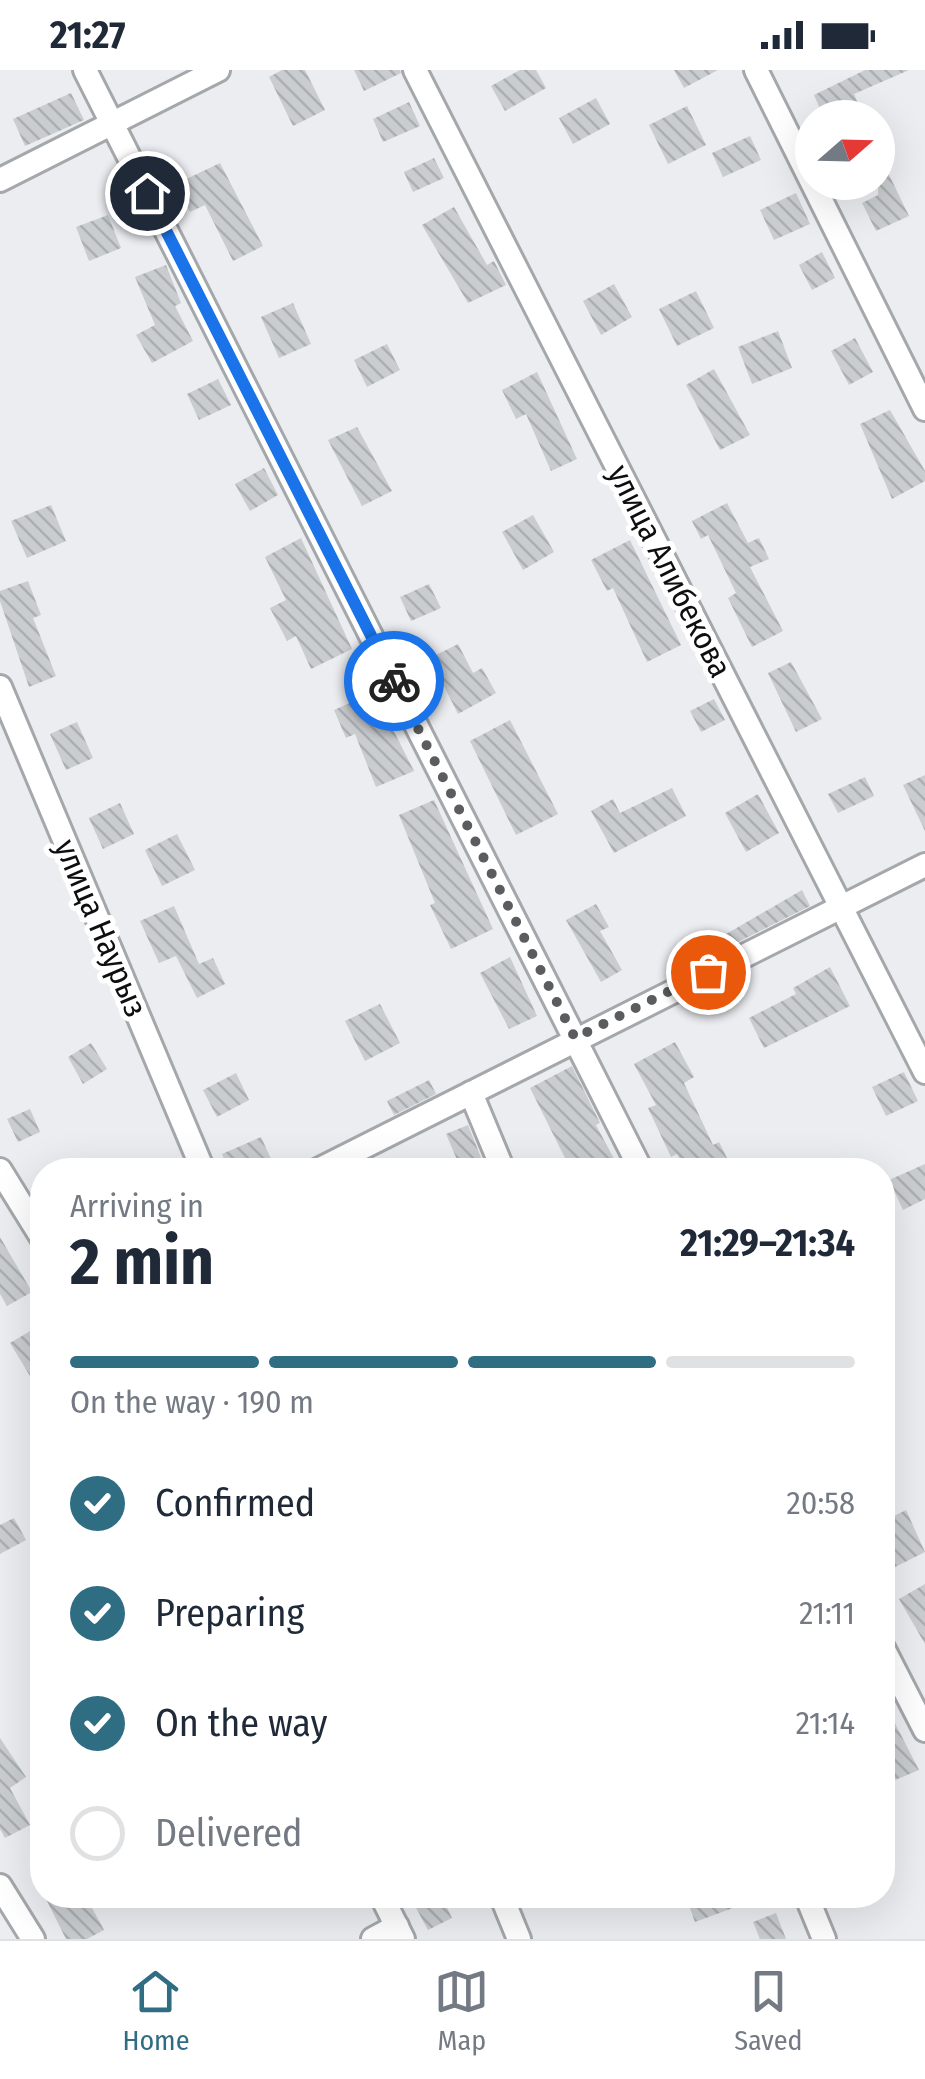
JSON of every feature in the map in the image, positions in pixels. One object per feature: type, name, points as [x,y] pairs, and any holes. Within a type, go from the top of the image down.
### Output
[{"type":"street","points":[[85,70],[635,1158]]},
{"type":"street","points":[[0,180],[218,70]]},
{"type":"street","name":"улица Алибекова","points":[[416,70],[925,1072]]},
{"type":"street","points":[[756,70],[925,409]]},
{"type":"street","name":"улица Наурыз","points":[[0,687],[198,1158]]},
{"type":"street","points":[[342,1158],[925,864]]},
{"type":"street","points":[[471,1093],[498,1158]]},
{"type":"street","points":[[0,1170],[30,1219]]},
{"type":"street","points":[[895,1671],[925,1730]]},
{"type":"street","points":[[0,1886],[32,1939]]},
{"type":"street","points":[[373,1939],[400,1933],[388,1908]]},
{"type":"street","points":[[505,1908],[518,1939]]},
{"type":"street","points":[[811,1908],[824,1939]]},
{"type":"building","points":[[282,70],[305,70],[325,110],[293,126],[269,77]]},
{"type":"building","points":[[354,70],[400,70],[401,73],[364,91]]},
{"type":"building","points":[[520,70],[536,70],[546,88],[505,111],[491,86]]},
{"type":"building","points":[[674,70],[718,70],[684,88]]},
{"type":"building","points":[[865,70],[909,70],[854,94],[856,100],[816,100],[814,95]]},
{"type":"building","points":[[71,93],[84,120],[25,146],[13,119]]},
{"type":"building","points":[[596,98],[610,124],[573,144],[559,118]]},
{"type":"building","points":[[409,102],[420,126],[383,142],[373,119]]},
{"type":"building","points":[[687,106],[706,145],[668,164],[649,125]]},
{"type":"building","points":[[750,136],[761,160],[723,177],[712,153]]},
{"type":"building","points":[[434,158],[444,178],[413,192],[404,172]]},
{"type":"building","points":[[220,163],[263,246],[233,261],[205,205],[190,212],[176,184]]},
{"type":"building","points":[[895,187],[909,216],[876,231],[862,203],[895,200]]},
{"type":"building","points":[[795,193],[810,224],[774,240],[760,210]]},
{"type":"building","points":[[454,207],[487,265],[494,261],[506,285],[468,303],[422,225]]},
{"type":"building","points":[[108,215],[121,248],[89,261],[76,227]]},
{"type":"building","points":[[822,252],[835,278],[812,290],[799,265]]},
{"type":"building","points":[[166,265],[181,303],[175,306],[193,341],[152,363],[136,335],[155,325],[135,277]]},
{"type":"building","points":[[614,284],[632,317],[601,335],[583,301]]},
{"type":"building","points":[[696,291],[714,328],[677,346],[659,309]]},
{"type":"building","points":[[293,303],[311,344],[279,358],[261,317]]},
{"type":"building","points":[[778,331],[792,368],[752,384],[738,347]]},
{"type":"building","points":[[855,338],[873,372],[849,385],[831,351]]},
{"type":"building","points":[[387,344],[400,370],[367,387],[354,360]]},
{"type":"building","points":[[714,369],[750,435],[720,450],[686,385]]},
{"type":"building","points":[[537,372],[577,459],[551,471],[526,414],[516,419],[502,390]]},
{"type":"building","points":[[218,379],[231,405],[199,420],[187,394]]},
{"type":"building","points":[[890,410],[925,471],[925,481],[892,499],[860,424]]},
{"type":"building","points":[[357,427],[392,491],[362,506],[328,440]]},
{"type":"building","points":[[264,468],[278,495],[250,511],[235,484]]},
{"type":"building","points":[[727,503],[748,543],[759,538],[769,559],[750,567],[783,631],[752,647],[728,598],[736,593],[708,535],[701,539],[692,521]]},
{"type":"building","points":[[51,505],[66,541],[27,558],[11,521]]},
{"type":"building","points":[[533,515],[554,552],[523,570],[502,532]]},
{"type":"building","points":[[301,538],[352,649],[311,669],[296,636],[287,641],[270,608],[286,600],[265,557]]},
{"type":"building","points":[[630,540],[681,645],[647,662],[613,588],[607,591],[591,560]]},
{"type":"building","points":[[28,581],[41,615],[33,618],[56,676],[29,687],[0,601],[0,591]]},
{"type":"building","points":[[429,584],[441,608],[411,621],[400,597]]},
{"type":"building","points":[[458,644],[473,673],[482,668],[496,693],[458,714],[430,658]]},
{"type":"building","points":[[791,662],[822,719],[796,732],[768,673]]},
{"type":"building","points":[[374,692],[414,771],[376,787],[355,734],[346,738],[334,710]]},
{"type":"building","points":[[714,699],[725,720],[701,732],[690,711]]},
{"type":"building","points":[[510,720],[558,814],[516,835],[470,741]]},
{"type":"building","points":[[77,722],[93,758],[66,770],[50,734]]},
{"type":"building","points":[[925,775],[925,831],[903,785]]},
{"type":"building","points":[[865,777],[874,796],[838,813],[828,794]]},
{"type":"building","points":[[672,788],[686,816],[614,853],[591,811],[613,799],[620,813]]},
{"type":"building","points":[[758,794],[779,833],[746,852],[725,813]]},
{"type":"building","points":[[434,800],[493,929],[451,949],[430,905],[435,903],[399,815]]},
{"type":"building","points":[[120,803],[134,834],[103,849],[89,818]]},
{"type":"building","points":[[177,834],[195,870],[162,886],[145,850]]},
{"type":"building","points":[[802,890],[810,906],[720,951],[714,941]]},
{"type":"building","points":[[596,904],[609,927],[600,931],[622,970],[601,982],[566,920]]},
{"type":"building","points":[[174,906],[199,964],[213,958],[225,984],[197,998],[176,956],[159,963],[140,921]]},
{"type":"building","points":[[510,957],[537,1016],[509,1029],[480,973]]},
{"type":"building","points":[[830,967],[850,1006],[764,1048],[749,1018],[796,994],[793,988]]},
{"type":"building","points":[[380,1004],[400,1043],[365,1061],[345,1021]]},
{"type":"building","points":[[675,1042],[694,1077],[684,1083],[713,1145],[719,1142],[727,1158],[679,1158],[677,1154],[671,1157],[648,1108],[656,1105],[634,1064]]},
{"type":"building","points":[[91,1043],[107,1069],[83,1084],[68,1057]]},
{"type":"building","points":[[572,1066],[614,1158],[565,1158],[530,1088]]},
{"type":"building","points":[[904,1072],[918,1101],[886,1116],[872,1087]]},
{"type":"building","points":[[236,1073],[249,1100],[217,1117],[203,1090]]},
{"type":"building","points":[[429,1080],[436,1094],[394,1115],[387,1101]]},
{"type":"building","points":[[30,1109],[40,1132],[18,1142],[7,1119]]},
{"type":"building","points":[[468,1125],[481,1158],[456,1158],[446,1134]]},
{"type":"building","points":[[261,1137],[271,1158],[224,1158],[222,1154]]},
{"type":"building","points":[[925,1164],[925,1199],[903,1210],[895,1193],[895,1177]]},
{"type":"building","points":[[0,1237],[30,1293],[7,1306],[0,1294]]},
{"type":"building","points":[[30,1331],[30,1376],[10,1343]]},
{"type":"building","points":[[906,1510],[925,1552],[895,1567],[895,1516]]},
{"type":"building","points":[[14,1518],[26,1540],[0,1554],[0,1525]]},
{"type":"building","points":[[925,1584],[925,1644],[899,1599]]},
{"type":"building","points":[[895,1723],[919,1770],[895,1780]]},
{"type":"building","points":[[0,1738],[26,1777],[10,1788],[30,1825],[5,1838],[0,1829]]},
{"type":"building","points":[[50,1908],[92,1908],[104,1930],[87,1939],[66,1939]]},
{"type":"building","points":[[416,1908],[447,1908],[452,1918],[428,1930]]},
{"type":"building","points":[[690,1908],[733,1908],[695,1922]]},
{"type":"building","points":[[776,1913],[786,1939],[760,1939],[753,1922]]},
{"type":"way so far","points":[[394,681],[575,1038],[708,972]]},
{"type":"route","points":[[147,193],[394,681]]}]
